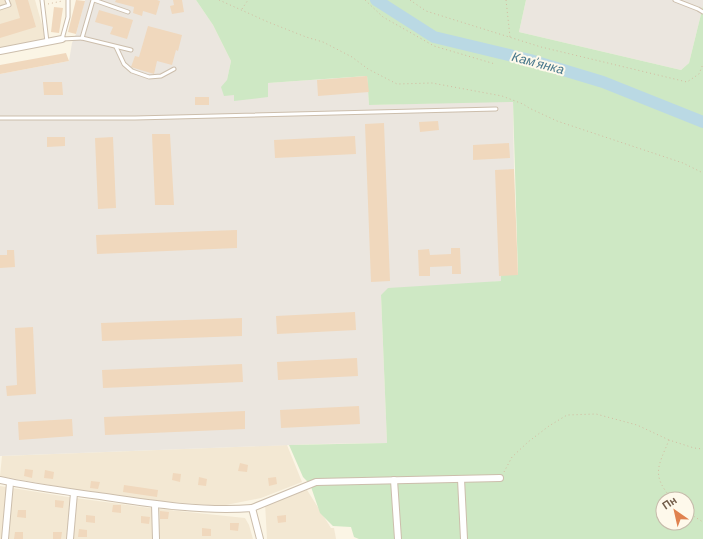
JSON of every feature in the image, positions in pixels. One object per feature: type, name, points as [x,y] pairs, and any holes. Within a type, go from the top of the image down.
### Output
[{"type":"street","points":[[0,52],[62,39]]},
{"type":"street","points":[[0,480],[74,493],[155,504],[233,509],[252,508],[316,482],[500,478]]},
{"type":"street","points":[[461,479],[464,539]]},
{"type":"street","points":[[394,480],[398,539]]},
{"type":"street","points":[[5,539],[10,482]]},
{"type":"street","points":[[70,539],[74,493]]},
{"type":"street","points":[[155,504],[156,539]]},
{"type":"street","points":[[252,508],[260,539]]},
{"type":"lane","points":[[0,8],[9,5],[7,0]]},
{"type":"lane","points":[[42,0],[47,42]]},
{"type":"lane","points":[[68,0],[68,17],[62,39],[82,38],[131,50]]},
{"type":"lane","points":[[82,38],[93,0],[128,12]]},
{"type":"lane","points":[[675,0],[703,12]]},
{"type":"lane","points":[[116,47],[124,64],[132,71],[149,77],[161,76],[174,69]]},
{"type":"lane","points":[[0,118],[134,118],[496,109]]},
{"type":"path","points":[[42,0],[48,4],[65,0]]},
{"type":"path","points":[[219,0],[268,22],[323,42],[352,57],[368,69],[397,84],[432,83],[502,96],[523,104],[557,121],[684,163],[703,173]]},
{"type":"path","points":[[241,10],[248,0]]},
{"type":"path","points":[[365,0],[383,17],[434,46],[495,64]]},
{"type":"path","points":[[410,0],[426,11],[541,47],[686,82],[699,74],[703,64]]},
{"type":"path","points":[[506,0],[510,37]]},
{"type":"path","points":[[500,478],[512,457],[528,442],[567,415],[596,414],[637,425],[669,440],[694,448],[703,449]]},
{"type":"path","points":[[665,491],[662,488],[658,472],[669,440]]},
{"type":"shaded area","points":[[0,0],[35,0],[45,35],[44,40],[0,54]]},
{"type":"shaded area","points":[[85,0],[196,0],[213,25],[231,61],[227,80],[268,83],[367,76],[369,105],[513,101],[514,169],[501,281],[381,295],[387,443],[318,444],[0,456],[0,74],[69,61],[72,43],[76,34]]},
{"type":"shaded area","points":[[526,0],[703,0],[703,6],[689,63],[681,70],[519,32]]},
{"type":"shaded area","points":[[287,445],[302,482],[261,498],[221,506],[159,501],[72,489],[0,476],[2,456]]},
{"type":"shaded area","points":[[0,486],[150,508],[245,518],[249,525],[253,539],[0,539]]},
{"type":"shaded area","points":[[307,490],[331,528],[334,528],[336,539],[267,539],[265,503]]},
{"type":"green space","points":[[196,0],[526,0],[519,32],[681,70],[689,63],[703,6],[703,539],[359,539],[354,537],[351,527],[333,526],[320,513],[310,484],[303,477],[289,445],[387,443],[381,295],[388,288],[501,281],[501,275],[518,275],[513,102],[369,105],[367,76],[268,83],[268,97],[234,101],[234,95],[224,96],[221,87],[227,80],[231,61],[213,25]]},
{"type":"building","points":[[15,0],[28,0],[36,27],[0,38],[0,24],[20,18]]},
{"type":"building","points":[[76,0],[85,1],[76,34],[68,32]]},
{"type":"building","points":[[116,0],[160,1],[156,15],[143,11],[142,16],[133,13],[134,7],[115,2]]},
{"type":"building","points":[[173,0],[182,0],[184,12],[172,14],[170,6],[174,5]]},
{"type":"building","points":[[54,7],[63,8],[59,33],[51,32]]},
{"type":"building","points":[[99,10],[133,20],[127,39],[110,34],[113,27],[95,22]]},
{"type":"building","points":[[148,26],[182,35],[178,51],[176,50],[172,65],[157,61],[154,74],[131,67],[135,56],[139,57]]},
{"type":"building","points":[[66,53],[69,61],[0,74],[0,65]]},
{"type":"building","points":[[367,76],[369,92],[318,96],[317,80]]},
{"type":"building","points":[[43,82],[62,82],[63,95],[44,95]]},
{"type":"building","points":[[195,97],[209,97],[209,105],[195,105]]},
{"type":"building","points":[[438,121],[439,130],[420,132],[419,122]]},
{"type":"building","points":[[384,123],[390,281],[371,282],[365,124]]},
{"type":"building","points":[[152,134],[170,134],[174,205],[155,205]]},
{"type":"building","points":[[355,136],[356,154],[275,158],[274,140]]},
{"type":"building","points":[[47,137],[65,137],[65,146],[47,147]]},
{"type":"building","points":[[113,137],[116,208],[98,209],[95,138]]},
{"type":"building","points":[[509,143],[510,158],[473,160],[473,145]]},
{"type":"building","points":[[514,169],[518,275],[499,276],[495,170]]},
{"type":"building","points":[[237,230],[237,248],[97,254],[96,235]]},
{"type":"building","points":[[451,248],[460,248],[461,274],[452,274],[452,266],[430,267],[430,276],[419,276],[418,250],[429,249],[430,255],[451,254]]},
{"type":"building","points":[[7,250],[14,250],[15,267],[0,268],[0,255],[7,255]]},
{"type":"building","points":[[355,312],[356,330],[277,334],[276,316]]},
{"type":"building","points":[[242,318],[242,336],[102,341],[101,323]]},
{"type":"building","points":[[33,327],[36,394],[7,396],[6,386],[17,385],[15,328]]},
{"type":"building","points":[[357,358],[358,376],[278,380],[277,362]]},
{"type":"building","points":[[242,364],[243,382],[103,388],[102,370]]},
{"type":"building","points":[[359,406],[360,424],[281,428],[280,410]]},
{"type":"building","points":[[245,411],[245,429],[105,435],[104,417]]},
{"type":"building","points":[[72,419],[73,436],[19,440],[18,422]]},
{"type":"building","points":[[240,463],[248,465],[247,472],[238,471]]},
{"type":"building","points":[[25,469],[33,470],[32,478],[24,476]]},
{"type":"building","points":[[45,470],[54,472],[53,479],[44,478]]},
{"type":"building","points":[[173,473],[181,474],[180,482],[172,480]]},
{"type":"building","points":[[199,477],[207,479],[206,486],[198,485]]},
{"type":"building","points":[[276,477],[277,484],[269,486],[268,478]]},
{"type":"building","points":[[91,481],[100,482],[98,489],[90,488]]},
{"type":"building","points":[[124,485],[158,490],[157,497],[123,492]]},
{"type":"building","points":[[55,500],[64,501],[63,508],[55,507]]},
{"type":"building","points":[[113,505],[121,505],[121,513],[112,512]]},
{"type":"building","points":[[18,510],[26,510],[26,518],[17,517]]},
{"type":"building","points":[[160,511],[169,512],[168,519],[160,519]]},
{"type":"building","points":[[86,515],[95,516],[95,523],[86,522]]},
{"type":"building","points":[[286,515],[286,522],[278,523],[277,516]]},
{"type":"building","points":[[141,516],[150,517],[149,524],[141,523]]},
{"type":"building","points":[[230,523],[239,523],[238,531],[230,530]]},
{"type":"building","points":[[202,528],[211,529],[211,536],[202,536]]},
{"type":"building","points":[[79,529],[87,530],[87,537],[78,537]]},
{"type":"building","points":[[15,532],[23,532],[23,539],[14,539]]},
{"type":"building","points":[[53,532],[62,532],[61,539],[53,539]]},
{"type":"waterway","name":"Кам'янка","points":[[376,0],[434,37],[530,60],[603,82],[703,122]]}]
